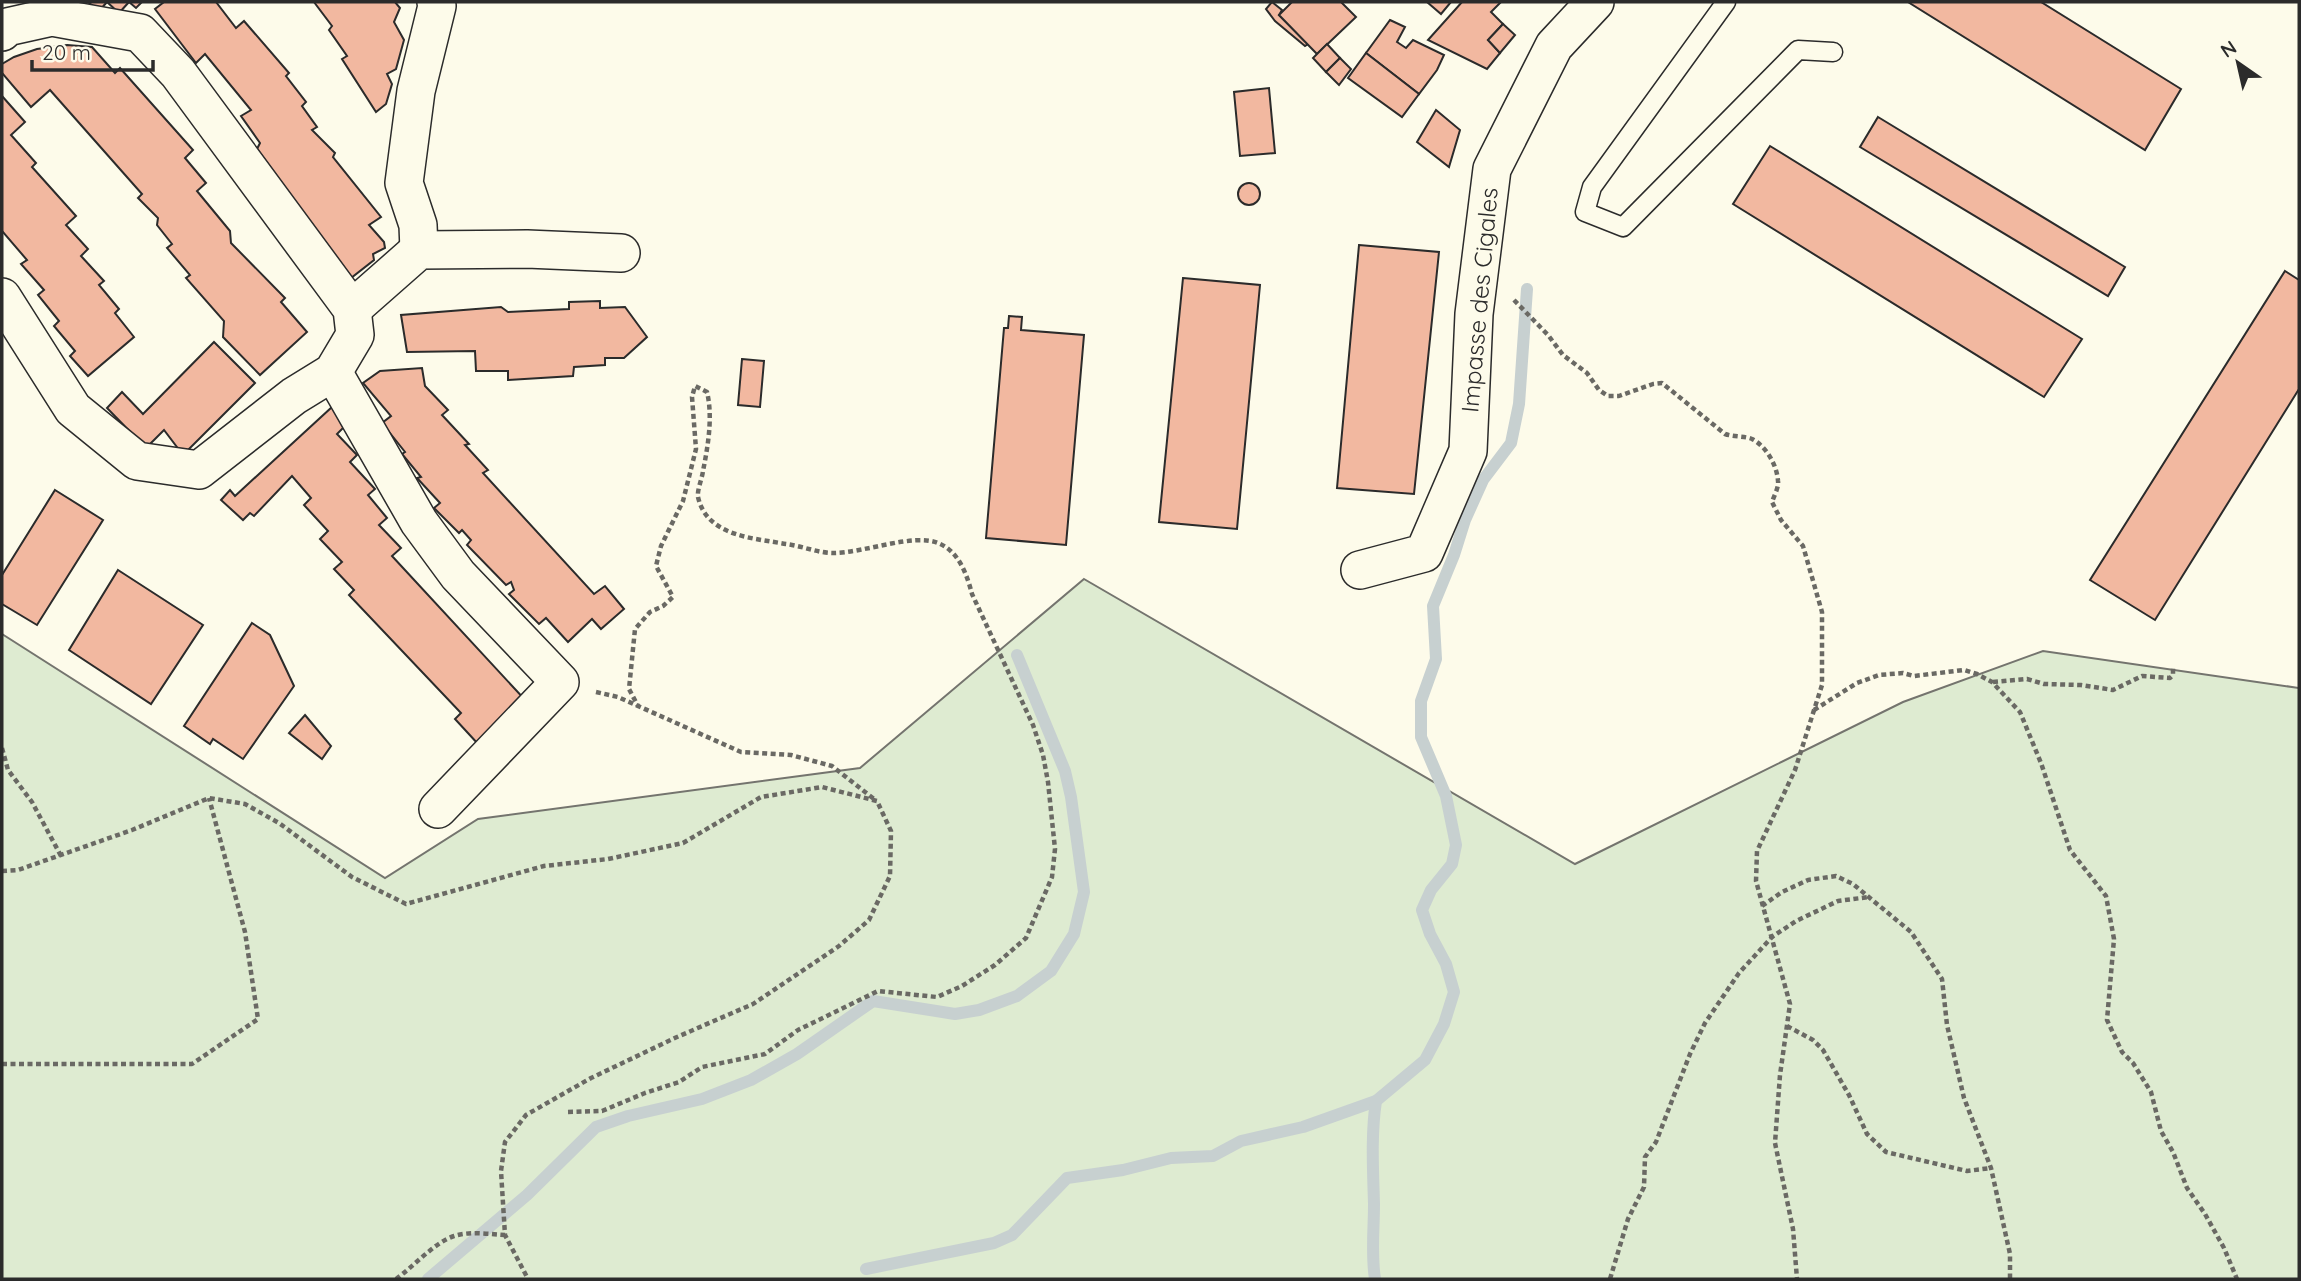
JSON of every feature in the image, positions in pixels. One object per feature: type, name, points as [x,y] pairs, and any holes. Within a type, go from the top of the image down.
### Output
[{"type":"street","points":[[419,250],[418,225],[404,183],[416,91],[436,2]]},
{"type":"street","name":"Impasse des Cigales","points":[[1360,570],[1423,553],[1468,451],[1475,314],[1492,169],[1554,46],[1595,2]]},
{"type":"street","points":[[2,32],[7,27],[52,17],[140,33],[178,73],[352,309],[355,335],[333,372],[294,396],[199,470],[137,461],[73,409],[2,297]]},
{"type":"street","points":[[352,309],[419,250],[527,249],[621,253]]},
{"type":"street","points":[[333,372],[419,522],[458,575],[560,682],[438,809]]},
{"type":"lane","points":[[1726,2],[1592,187],[1585,212],[1623,227],[1798,50],[1833,52]]},
{"type":"path","points":[[1481,265],[1548,335],[1563,355],[1587,373],[1599,390],[1608,396],[1619,396],[1662,383],[1725,434],[1750,438],[1763,447],[1774,465],[1779,482],[1772,502],[1780,520],[1803,547],[1822,612],[1822,685],[1795,770],[1757,851],[1756,881],[1790,1004],[1780,1075],[1775,1143],[1793,1229],[1797,1279]]},
{"type":"path","points":[[568,1112],[602,1111],[679,1082],[702,1067],[765,1054],[798,1031],[878,991],[937,997],[962,986],[995,965],[1026,938],[1046,897],[1052,877],[1055,849],[1043,755],[1033,725],[972,594],[966,572],[954,555],[940,544],[921,539],[871,550],[832,553],[753,539],[723,530],[709,518],[698,496],[711,410],[707,392],[695,386],[692,397],[696,449],[683,500],[661,546],[656,566],[673,597],[650,612],[635,629],[629,689],[638,706]]},
{"type":"path","points":[[1992,682],[2027,679],[2044,684],[2081,685],[2113,690],[2142,676],[2170,678],[2174,675],[2172,667]]},
{"type":"path","points":[[1814,711],[1857,683],[1879,675],[1903,673],[1914,676],[1964,670],[1992,682],[2020,712],[2041,763],[2070,850],[2106,896],[2114,939],[2107,1020],[2122,1052],[2133,1063],[2151,1092],[2161,1131],[2173,1152],[2187,1188],[2224,1248],[2237,1279]]},
{"type":"path","points":[[528,1279],[505,1235],[501,1171],[505,1142],[526,1115],[591,1078],[753,1004],[839,946],[869,920],[890,876],[891,831],[877,801],[832,766],[791,755],[741,752],[618,697],[560,682]]},
{"type":"path","points":[[2,748],[8,770],[32,802],[61,856]]},
{"type":"path","points":[[2,872],[18,870],[61,856],[132,830],[209,797],[244,804],[279,824],[352,877],[406,904],[544,866],[608,859],[682,843],[761,797],[822,787],[877,801]]},
{"type":"path","points":[[2,1064],[192,1064],[258,1019],[245,932],[209,797]]},
{"type":"path","points":[[1762,906],[1782,892],[1808,880],[1836,876],[1853,884],[1911,932],[1942,979],[1947,1025],[1964,1098],[1991,1168],[2010,1254],[2010,1279]]},
{"type":"path","points":[[1610,1279],[1628,1219],[1644,1187],[1645,1157],[1656,1142],[1690,1054],[1706,1023],[1739,973],[1772,937],[1814,910],[1838,901],[1870,897]]},
{"type":"path","points":[[1787,1026],[1813,1040],[1823,1051],[1849,1095],[1867,1134],[1886,1152],[1967,1171],[1991,1168]]},
{"type":"path","points":[[396,1279],[454,1236],[505,1235]]},
{"type":"green space","points":[[1084,579],[1575,864],[1903,702],[2043,651],[2299,688],[2299,1279],[2,1279],[2,634],[385,878],[478,819],[860,768]]},
{"type":"building","points":[[88,2],[107,2],[99,11]]},
{"type":"building","points":[[107,2],[129,2],[119,13]]},
{"type":"building","points":[[129,2],[142,2],[136,8]]},
{"type":"building","points":[[164,2],[216,2],[236,28],[244,21],[289,73],[286,76],[306,102],[302,106],[317,127],[312,130],[335,153],[333,157],[381,217],[369,225],[384,242],[385,248],[373,254],[374,260],[351,278],[257,149],[260,143],[241,116],[251,110],[205,54],[196,63],[155,9]]},
{"type":"building","points":[[314,2],[395,2],[400,8],[394,22],[404,40],[396,69],[387,74],[392,84],[386,104],[376,112],[342,59],[347,56],[329,30],[332,26]]},
{"type":"building","points":[[1272,2],[1282,10],[1279,15],[1308,44],[1305,46],[1275,21],[1266,9]]},
{"type":"building","points":[[1292,2],[1341,2],[1356,17],[1317,54],[1279,15]]},
{"type":"building","points":[[1427,2],[1451,2],[1441,14]]},
{"type":"building","points":[[1462,2],[1501,2],[1491,12],[1503,24],[1488,40],[1500,53],[1487,69],[1428,40]]},
{"type":"building","points":[[1908,2],[2041,2],[2181,89],[2145,150]]},
{"type":"building","points":[[1390,20],[1405,27],[1397,42],[1406,48],[1413,40],[1444,55],[1437,70],[1419,94],[1366,53]]},
{"type":"building","points":[[1503,24],[1515,35],[1500,53],[1488,40]]},
{"type":"building","points":[[1327,44],[1340,58],[1326,72],[1313,58]]},
{"type":"building","points":[[67,45],[92,47],[115,73],[120,68],[193,150],[185,158],[206,183],[197,191],[230,231],[231,243],[285,298],[281,302],[307,332],[260,375],[223,337],[224,321],[186,278],[190,275],[167,248],[172,244],[157,225],[158,218],[138,198],[142,194],[50,90],[31,107],[2,73],[2,64],[14,57],[37,49]]},
{"type":"building","points":[[1366,53],[1419,94],[1402,117],[1348,78]]},
{"type":"building","points":[[1340,58],[1351,69],[1339,85],[1326,72]]},
{"type":"building","points":[[1269,88],[1275,153],[1240,156],[1234,92]]},
{"type":"building","points":[[2,96],[25,122],[11,135],[36,163],[32,167],[76,216],[66,225],[88,249],[81,256],[104,281],[99,285],[119,309],[115,313],[134,337],[88,376],[70,356],[75,351],[54,326],[59,321],[38,295],[44,290],[21,264],[27,260],[2,231]]},
{"type":"building","points":[[1436,110],[1460,130],[1449,167],[1417,142]]},
{"type":"building","points":[[1878,117],[2125,267],[2108,296],[1860,147]]},
{"type":"building","points":[[1770,146],[2082,339],[2044,397],[1733,204]]},
{"type":"building","points":[[1249,183],[1257,186],[1260,194],[1257,202],[1249,205],[1241,202],[1238,194],[1241,186]]},
{"type":"building","points":[[1359,245],[1439,252],[1414,494],[1337,488]]},
{"type":"building","points":[[2285,271],[2299,280],[2299,389],[2155,620],[2090,580]]},
{"type":"building","points":[[1183,278],[1260,285],[1237,529],[1159,522]]},
{"type":"building","points":[[600,301],[600,308],[625,307],[647,337],[624,358],[605,358],[605,365],[574,367],[573,376],[508,380],[508,371],[476,371],[475,351],[407,352],[401,315],[501,307],[508,312],[569,309],[569,302]]},
{"type":"building","points":[[1009,316],[1022,317],[1021,330],[1084,335],[1066,545],[986,538],[1004,328],[1008,328]]},
{"type":"building","points":[[214,342],[255,383],[183,455],[164,430],[146,448],[107,408],[122,392],[143,414]]},
{"type":"building","points":[[742,359],[764,361],[760,407],[738,405]]},
{"type":"building","points":[[422,368],[425,386],[448,410],[442,415],[469,444],[465,445],[488,470],[483,473],[594,594],[605,586],[624,609],[601,629],[592,619],[568,642],[546,618],[539,624],[509,594],[514,590],[511,582],[506,585],[467,545],[471,540],[462,530],[459,533],[434,508],[440,503],[417,478],[421,477],[382,423],[391,416],[363,383],[380,371]]},
{"type":"building","points":[[332,407],[347,424],[337,434],[357,455],[350,462],[375,489],[368,495],[387,518],[379,525],[401,548],[392,556],[527,702],[479,745],[455,719],[461,713],[349,595],[354,590],[334,569],[342,562],[320,539],[328,531],[304,505],[311,498],[292,476],[254,516],[250,513],[243,520],[221,500],[230,490],[235,496]]},
{"type":"building","points":[[55,490],[103,520],[37,625],[2,604],[2,575]]},
{"type":"building","points":[[118,570],[203,625],[151,704],[69,650]]},
{"type":"building","points":[[252,623],[270,635],[294,686],[243,759],[213,739],[210,744],[184,726]]},
{"type":"building","points":[[305,715],[331,746],[322,759],[289,733]]},
{"type":"waterway","points":[[1375,1279],[1373,1126],[1376,1101],[1425,1060],[1444,1024],[1454,992],[1446,964],[1430,934],[1422,910],[1431,890],[1452,864],[1456,845],[1446,796],[1421,737],[1421,701],[1436,659],[1433,606],[1483,480],[1511,443],[1519,404],[1527,289]]},
{"type":"waterway","points":[[428,1279],[527,1195],[596,1127],[628,1116],[702,1099],[751,1080],[797,1054],[873,1001],[955,1014],[979,1010],[1017,996],[1051,971],[1074,934],[1084,892],[1065,771],[1017,655]]},
{"type":"waterway","points":[[866,1269],[994,1243],[1012,1235],[1067,1178],[1123,1170],[1171,1158],[1213,1156],[1241,1141],[1303,1127],[1376,1101]]}]
